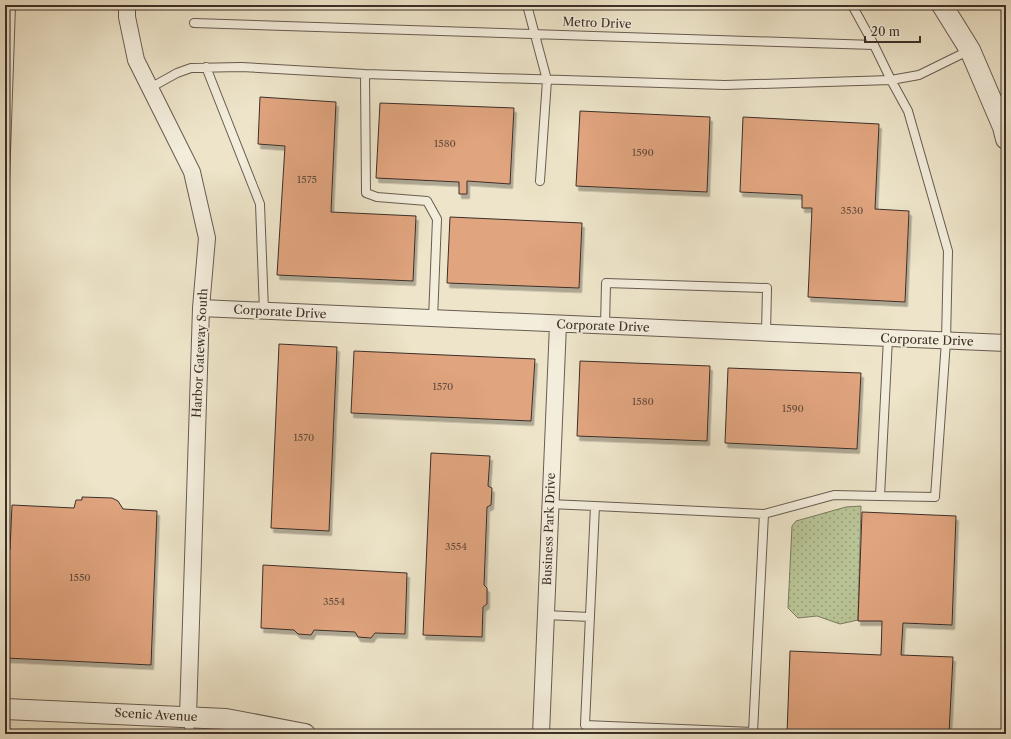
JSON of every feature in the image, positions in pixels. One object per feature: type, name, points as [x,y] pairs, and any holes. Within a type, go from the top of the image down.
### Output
[{"type":"street","name":"Harbor Gateway South","points":[[127,5],[126,17],[136,60],[192,172],[207,238],[201,308],[189,725]]},
{"type":"street","points":[[942,5],[970,50],[1002,116],[1006,139]]},
{"type":"street","name":"Corporate Drive","points":[[201,308],[1006,343]]},
{"type":"street","name":"Business Park Drive","points":[[541,734],[558,324]]},
{"type":"street","name":"Scenic Avenue","points":[[5,709],[189,725],[226,719],[305,734]]},
{"type":"lane","points":[[5,181],[11,5]]},
{"type":"lane","points":[[527,5],[547,80],[540,181]]},
{"type":"lane","points":[[820,5],[827,5]]},
{"type":"lane","points":[[550,504],[764,514],[834,495],[935,497],[946,341],[948,251],[908,111],[852,5]]},
{"type":"lane","name":"Metro Drive","points":[[194,23],[874,45]]},
{"type":"lane","points":[[150,88],[177,73],[191,68],[206,67],[241,67],[365,74],[725,85],[891,80],[919,75],[970,50]]},
{"type":"lane","points":[[206,67],[260,204],[264,311]]},
{"type":"lane","points":[[365,74],[366,193],[377,197],[427,201],[437,219],[433,319]]},
{"type":"lane","points":[[604,326],[606,282],[767,288],[766,333]]},
{"type":"lane","points":[[880,496],[888,338]]},
{"type":"lane","points":[[595,506],[585,725],[753,732],[764,514]]},
{"type":"lane","points":[[546,615],[590,617]]},
{"type":"green space","points":[[861,506],[858,620],[840,624],[817,616],[798,618],[788,608],[792,526],[796,521],[846,507]]},
{"type":"building","points":[[260,97],[336,102],[331,212],[416,216],[413,281],[277,275],[285,146],[258,144]]},
{"type":"building","points":[[380,103],[514,108],[510,184],[467,181],[467,194],[459,194],[459,182],[376,178]]},
{"type":"building","points":[[580,111],[710,117],[707,192],[576,186]]},
{"type":"building","points":[[743,117],[879,124],[875,209],[909,211],[905,302],[808,297],[812,208],[802,208],[802,195],[740,192]]},
{"type":"building","points":[[450,217],[582,223],[579,288],[447,283]]},
{"type":"building","points":[[279,344],[337,347],[329,531],[271,528]]},
{"type":"building","points":[[354,351],[535,359],[531,421],[351,413]]},
{"type":"building","points":[[580,361],[710,366],[707,441],[577,436]]},
{"type":"building","points":[[728,368],[861,373],[857,449],[725,443]]},
{"type":"building","points":[[431,453],[490,456],[488,486],[492,488],[491,505],[487,507],[484,585],[487,588],[487,604],[483,607],[482,637],[423,635]]},
{"type":"building","points":[[82,497],[112,498],[118,501],[123,509],[157,511],[151,665],[6,658],[8,602],[5,602],[5,552],[10,550],[12,505],[74,508],[76,500],[82,500]]},
{"type":"building","points":[[862,512],[956,516],[952,625],[903,623],[901,655],[953,657],[949,734],[787,734],[790,651],[881,655],[882,621],[858,621]]},
{"type":"building","points":[[263,565],[407,573],[405,634],[375,633],[371,638],[358,637],[355,632],[314,630],[311,635],[298,634],[294,630],[261,628]]}]
